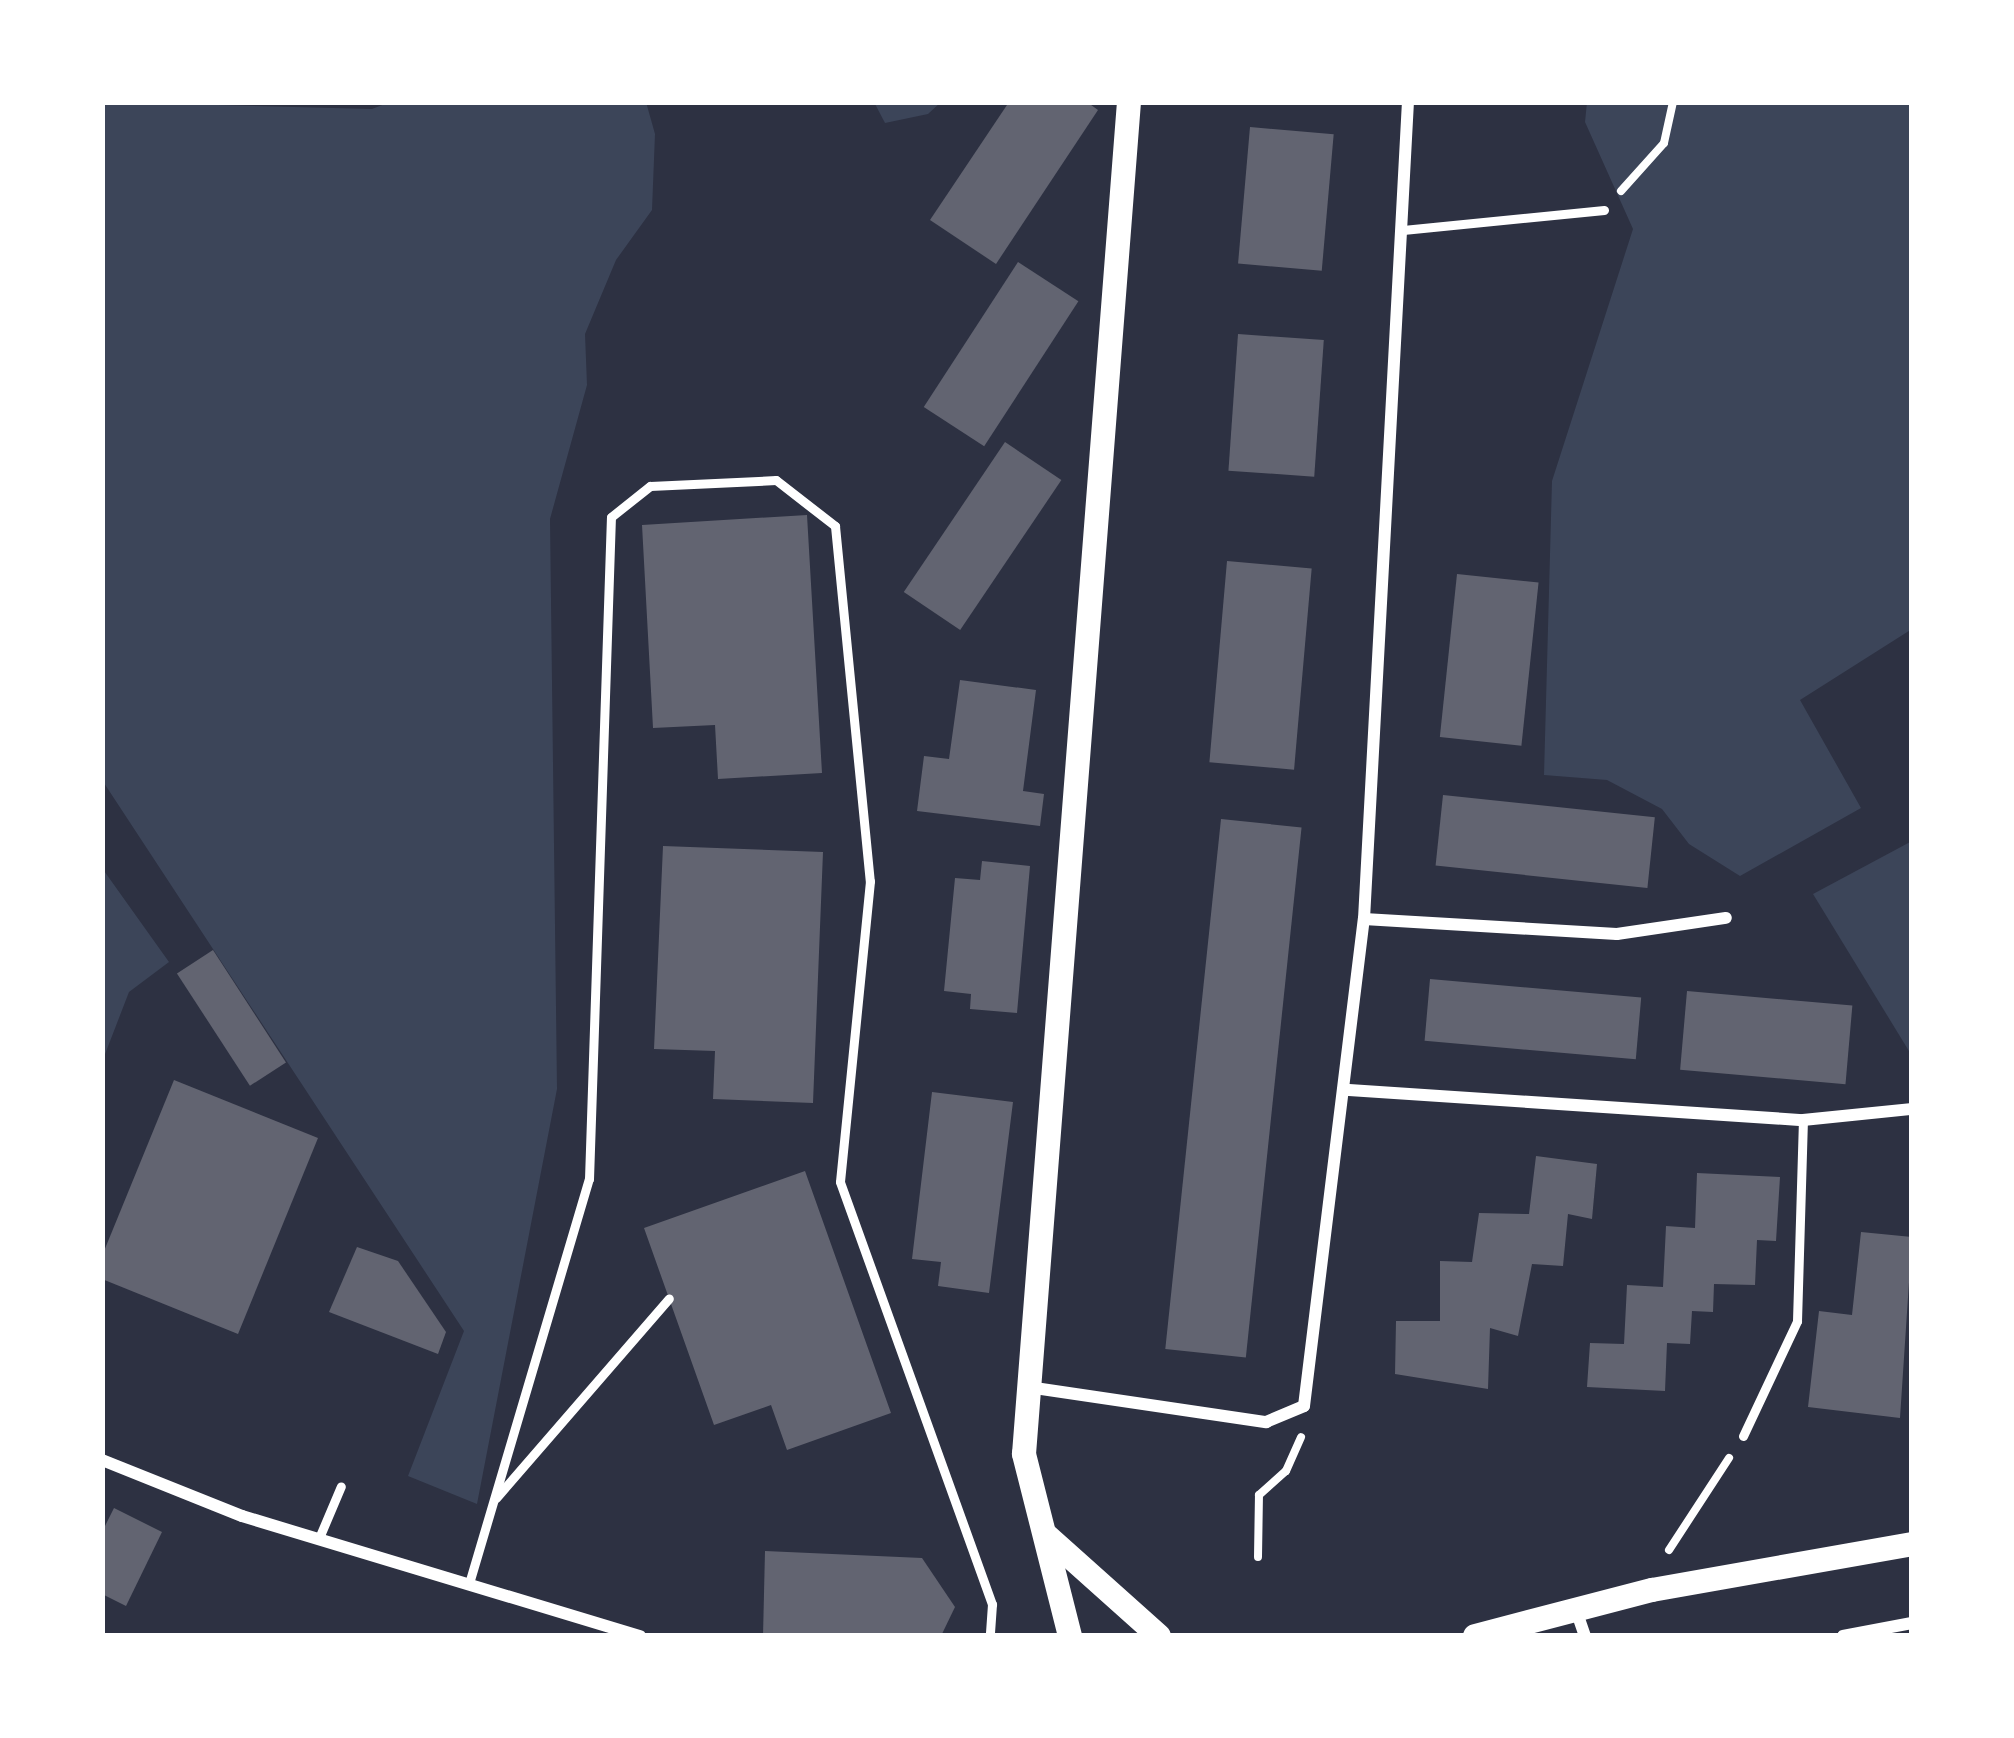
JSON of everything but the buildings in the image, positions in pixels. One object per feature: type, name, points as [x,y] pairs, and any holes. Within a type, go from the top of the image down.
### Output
[{"type":"main road","points":[[1070,1636],[1024,1454],[1129,102]]},
{"type":"main road","points":[[1047,1537],[1159,1636]]},
{"type":"main road","points":[[1474,1636],[1576,1610],[1912,1544]]},
{"type":"street","points":[[1027,1386],[1266,1422],[1304,1406],[1349,1090],[1364,919],[1408,102]]},
{"type":"street","points":[[1364,919],[1617,934],[1726,918]]},
{"type":"street","points":[[1349,1090],[1803,1120],[1912,1109]]},
{"type":"street","points":[[102,1460],[320,1538],[470,1580],[640,1636]]},
{"type":"street","points":[[1576,1610],[1585,1636]]},
{"type":"street","points":[[1844,1636],[1912,1623]]},
{"type":"lane","points":[[1403,230],[1604,210]]},
{"type":"lane","points":[[470,1580],[589,1179],[610,517],[650,486],[776,480],[835,526],[870,881],[840,1182],[992,1604],[990,1636]]},
{"type":"lane","points":[[1743,1436],[1797,1321],[1803,1120]]},
{"type":"lane","points":[[493,1502],[669,1298]]},
{"type":"lane","points":[[320,1538],[341,1486]]},
{"type":"path","points":[[1604,210],[1664,143],[1673,102]]},
{"type":"path","points":[[1258,1557],[1259,1495],[1286,1471],[1301,1440],[1304,1406]]},
{"type":"path","points":[[1672,1541],[1743,1436]]},
{"type":"shaded area","points":[[102,102],[372,109],[390,102],[646,102],[655,134],[652,210],[616,260],[585,334],[587,385],[550,519],[557,1089],[477,1504],[408,1476],[464,1331],[102,780]]},
{"type":"shaded area","points":[[874,102],[941,102],[928,114],[885,123]]},
{"type":"shaded area","points":[[1587,102],[1912,102],[1912,629],[1800,700],[1861,808],[1740,876],[1689,844],[1662,809],[1607,780],[1544,775],[1552,481],[1633,229],[1585,122]]},
{"type":"shaded area","points":[[1912,841],[1912,1056],[1813,894]]},
{"type":"shaded area","points":[[102,868],[169,962],[129,992],[102,1062]]}]
